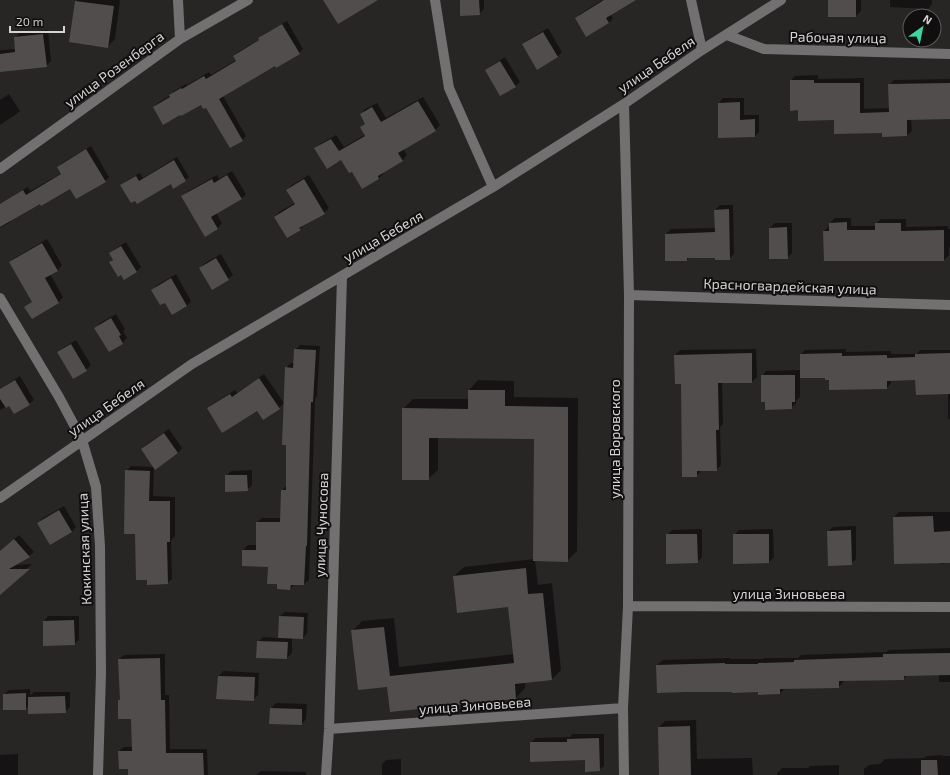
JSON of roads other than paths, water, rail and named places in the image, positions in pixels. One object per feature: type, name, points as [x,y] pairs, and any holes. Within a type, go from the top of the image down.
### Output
[{"type":"street","points":[[178,0],[180,39]]},
{"type":"street","name":"улица Розенберга","points":[[0,169],[180,39],[248,0]]},
{"type":"street","points":[[435,0],[449,88],[493,188]]},
{"type":"street","points":[[690,0],[702,50]]},
{"type":"street","name":"улица Бебеля","points":[[0,498],[192,364],[493,188],[624,104],[702,50],[782,0]]},
{"type":"street","name":"Рабочая улица","points":[[727,35],[764,49],[950,54]]},
{"type":"street","name":"улица Воровского","points":[[624,104],[629,295],[628,606],[624,708],[624,775]]},
{"type":"street","name":"улица Чуносова","points":[[326,775],[329,729],[342,276]]},
{"type":"street","name":"Красногвардейская улица","points":[[629,295],[950,305]]},
{"type":"street","name":"Кокинская улица","points":[[0,298],[59,397],[82,440],[96,487],[100,546],[98,775]]},
{"type":"street","name":"улица Зиновьева","points":[[628,606],[950,607]]},
{"type":"street","name":"улица Зиновьева","points":[[329,729],[624,708]]}]
